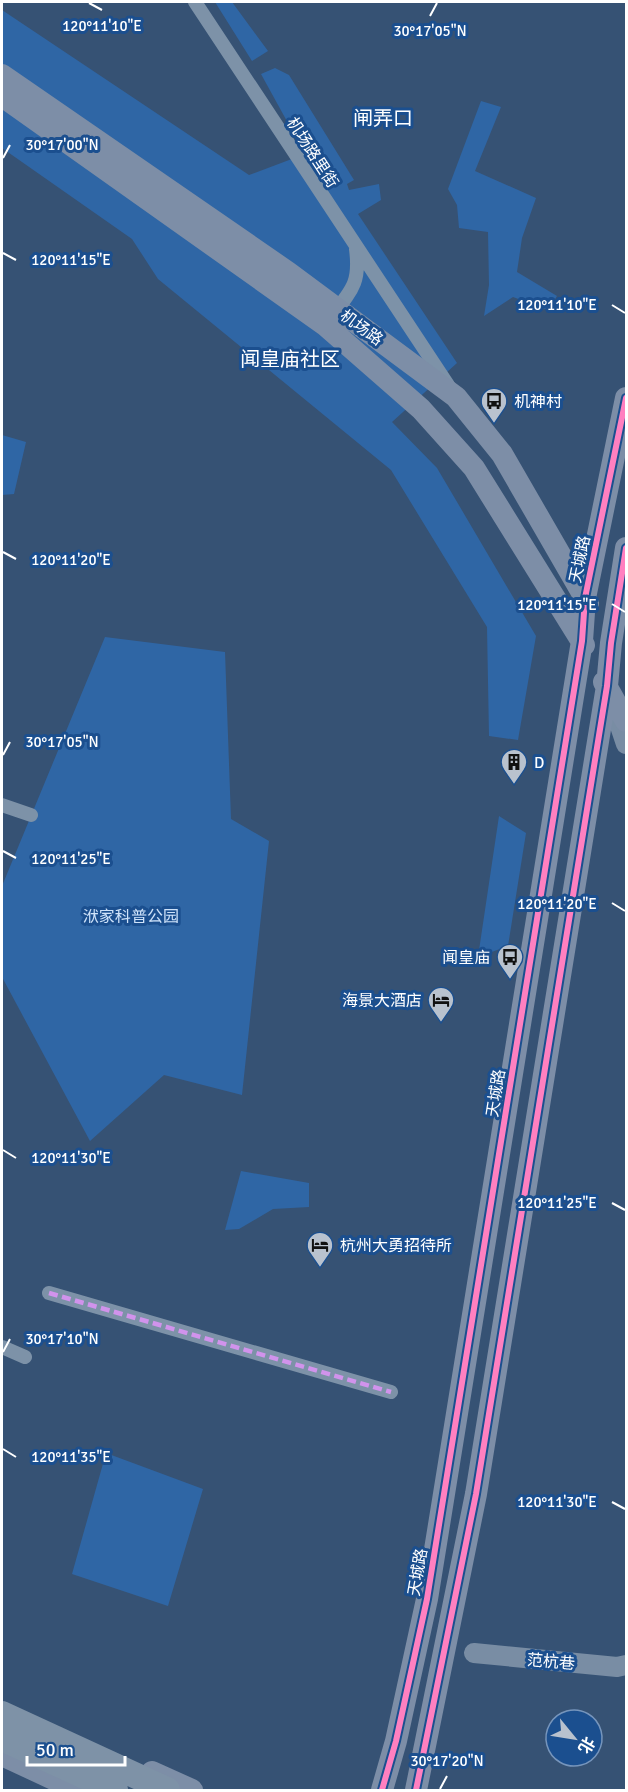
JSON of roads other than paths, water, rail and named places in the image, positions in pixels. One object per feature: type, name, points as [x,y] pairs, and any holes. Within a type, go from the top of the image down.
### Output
[{"type":"highway","points":[[2,1704],[82,1773]]},
{"type":"highway","points":[[2,1714],[82,1773]]},
{"type":"highway","points":[[2,1738],[82,1773],[115,1791]]},
{"type":"highway","points":[[2,1748],[82,1773],[166,1791]]},
{"type":"main road","name":"机场路","points":[[2,75],[289,273],[421,409],[474,468],[582,641],[627,721]]},
{"type":"main road","name":"机场路","points":[[2,96],[331,317],[456,397],[502,454],[627,670]]},
{"type":"main road","name":"天城路","points":[[382,1791],[396,1741],[429,1588],[582,641],[585,598],[627,398]]},
{"type":"main road","points":[[416,1791],[476,1494],[607,686],[611,643],[627,548]]},
{"type":"main road","points":[[2,1704],[192,1791]]},
{"type":"main road","points":[[2,1755],[82,1773]]},
{"type":"street","name":"机场路里街","points":[[195,2],[456,397]]},
{"type":"street","points":[[331,317],[350,292],[358,270],[356,247]]},
{"type":"street","name":"机场路","points":[[607,686],[627,744]]},
{"type":"street","points":[[2,805],[31,815]]},
{"type":"street","points":[[49,1293],[391,1392]]},
{"type":"street","points":[[2,1347],[25,1357]]},
{"type":"street","name":"范杭巷","points":[[474,1653],[617,1667],[627,1665]]},
{"type":"place","name":"机神村","points":[[494,424]]},
{"type":"place","name":"D","points":[[514,785]]},
{"type":"place","name":"闻皇庙","points":[[510,980]]},
{"type":"place","name":"海景大酒店","points":[[441,1023]]},
{"type":"place","name":"杭州大勇招待所","points":[[320,1268]]},
{"type":"district","name":"闸弄口","points":[[383,118]]},
{"type":"district","name":"闻皇庙社区","points":[[290,359]]},
{"type":"park label","name":"洑家科普公园","points":[[131,916]]}]
